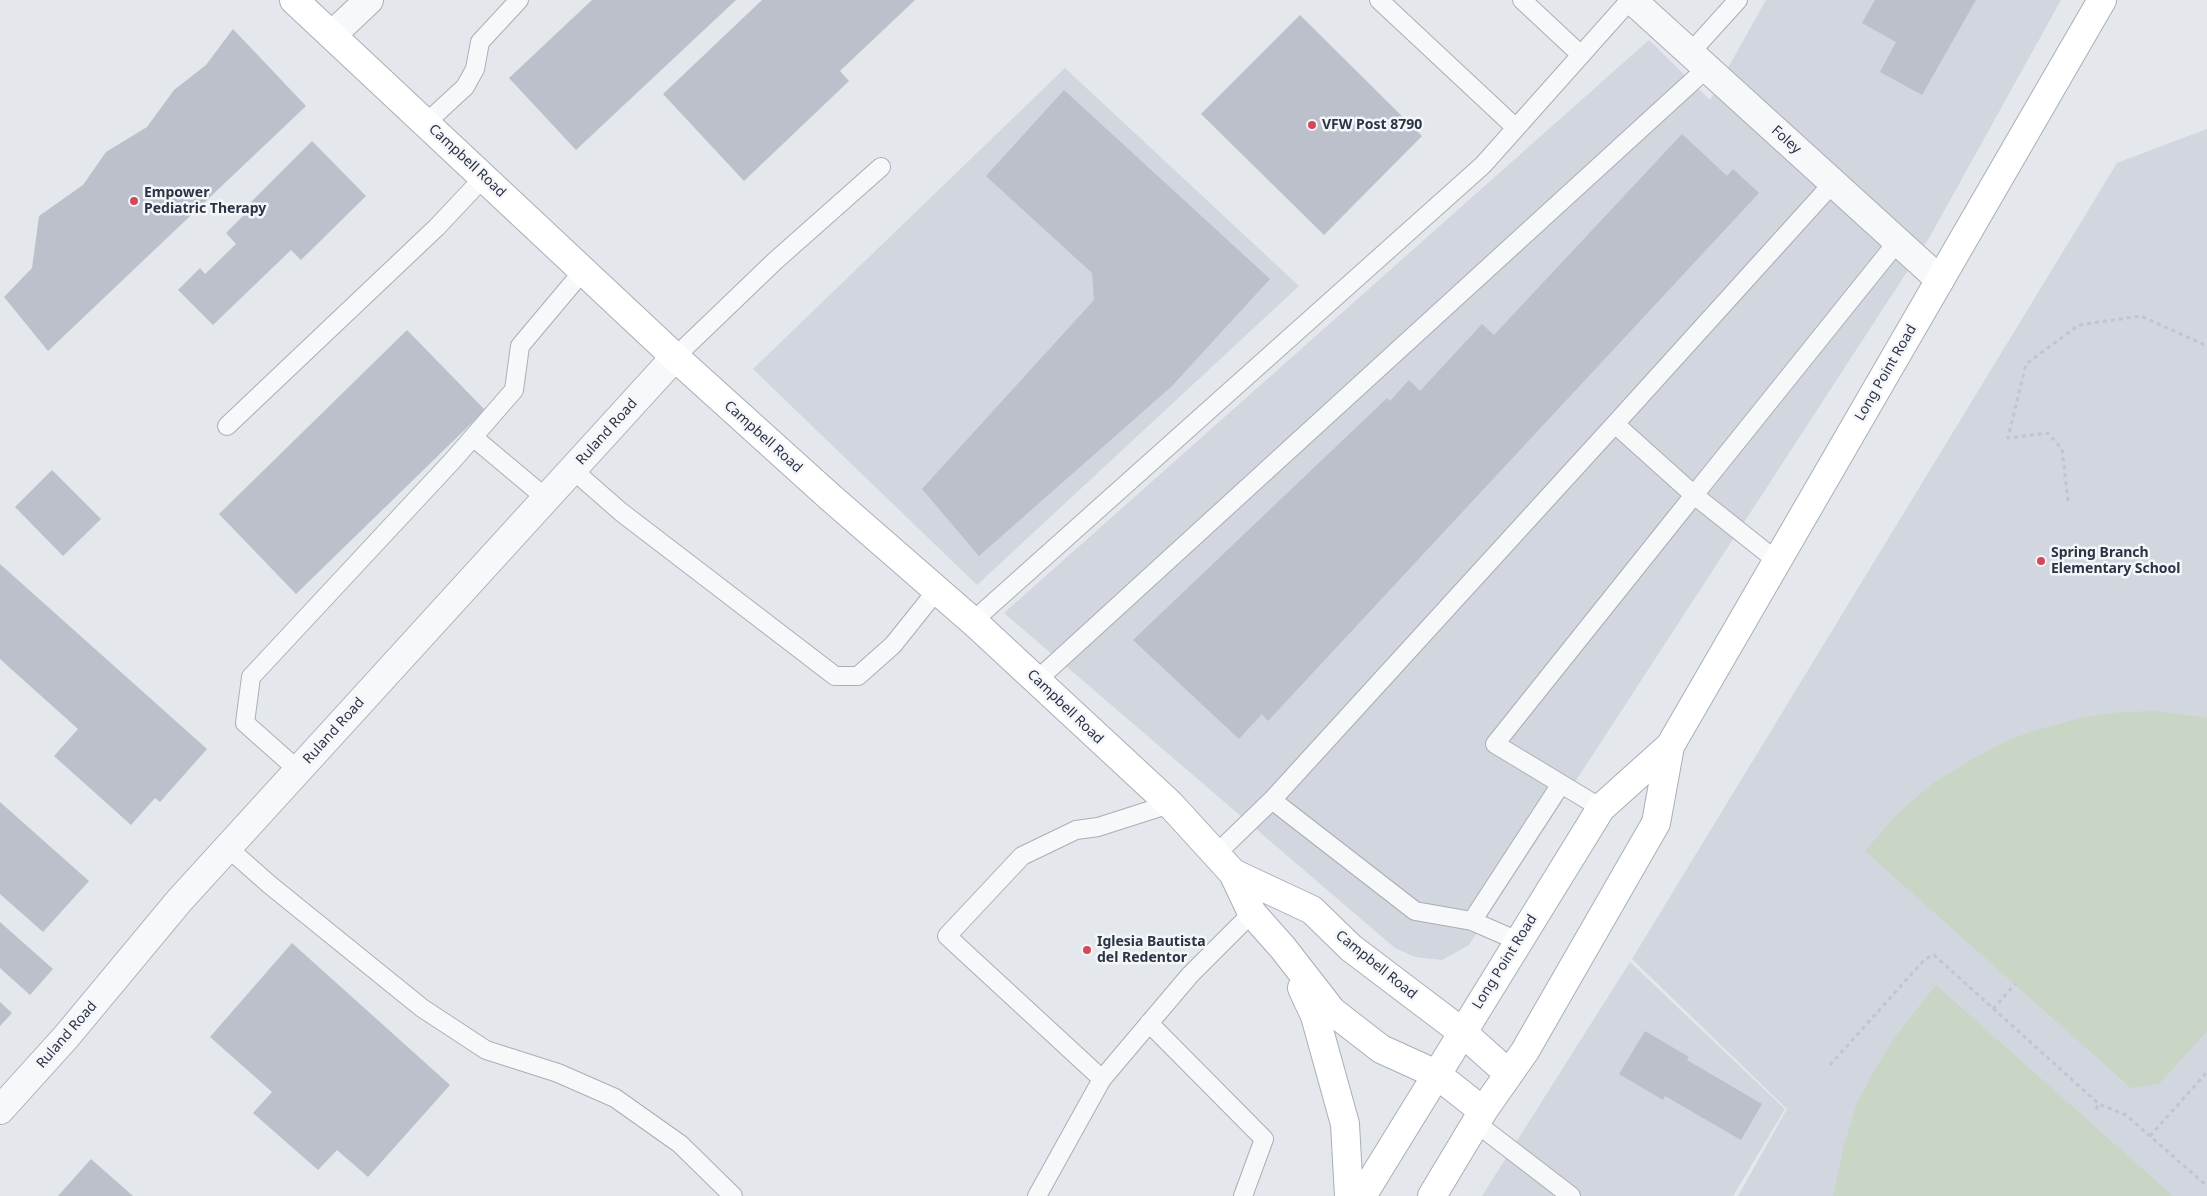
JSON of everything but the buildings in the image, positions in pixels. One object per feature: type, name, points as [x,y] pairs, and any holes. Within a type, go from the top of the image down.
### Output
[{"type":"main road","name":"Campbell Road","points":[[294,0],[675,357],[973,621],[1170,804],[1224,864],[1252,913],[1283,948],[1332,1011],[1381,1049],[1436,1074],[1480,1117]]},
{"type":"main road","name":"Long Point Road","points":[[1362,1196],[1601,808],[1670,746],[2102,0]]},
{"type":"main road","name":"Long Point Road","points":[[1432,1196],[1480,1117],[1525,1051],[1656,824],[1670,746]]},
{"type":"main road","name":"Campbell Road","points":[[1224,864],[1312,910],[1351,948],[1462,1032],[1509,1074]]},
{"type":"main road","points":[[1283,948],[1315,1016],[1345,1124],[1349,1196]]},
{"type":"street","points":[[332,35],[369,0]]},
{"type":"street","name":"Foley","points":[[1631,0],[1940,280]]},
{"type":"street","name":"Ruland Road","points":[[0,1110],[66,1036],[179,901],[675,357]]},
{"type":"lane","points":[[426,123],[464,87],[475,69],[480,42],[519,0]]},
{"type":"lane","points":[[1379,0],[1516,128]]},
{"type":"lane","points":[[1522,0],[1581,55]]},
{"type":"lane","points":[[973,621],[1483,165],[1631,0]]},
{"type":"lane","points":[[1037,680],[1698,60],[1738,0]]},
{"type":"lane","points":[[675,357],[775,261],[881,167]]},
{"type":"lane","points":[[227,426],[437,227],[484,178]]},
{"type":"lane","points":[[1224,864],[1272,800],[1833,183]]},
{"type":"lane","points":[[1601,808],[1495,744],[1898,241]]},
{"type":"lane","points":[[298,770],[245,723],[251,677],[473,438],[514,390],[520,346],[583,271]]},
{"type":"lane","points":[[1615,424],[1694,494],[1778,561]]},
{"type":"lane","points":[[473,438],[547,499]]},
{"type":"lane","points":[[573,470],[621,512],[835,676],[858,676],[893,645],[937,590]]},
{"type":"lane","points":[[1472,921],[1561,784]]},
{"type":"lane","points":[[1272,800],[1415,911],[1472,921],[1518,941]]},
{"type":"lane","points":[[1102,1080],[947,936],[1022,856],[1076,830],[1098,827],[1170,804]]},
{"type":"lane","points":[[228,848],[270,885],[422,1008],[486,1050],[558,1073],[616,1098],[680,1144],[733,1196]]},
{"type":"lane","points":[[1037,1196],[1102,1080],[1190,975],[1252,913]]},
{"type":"lane","points":[[1149,1023],[1264,1139],[1243,1196]]},
{"type":"lane","points":[[1480,1117],[1571,1196]]},
{"type":"path","points":[[2068,501],[2062,449],[2048,433],[2008,438],[2026,364],[2079,325],[2141,316],[2207,346]]},
{"type":"path","points":[[1830,1065],[1925,959],[1934,955],[2099,1104],[2126,1115],[2207,1186]]},
{"type":"path","points":[[1993,1009],[2015,984]]},
{"type":"path","points":[[2150,1136],[2207,1072]]},
{"type":"path","points":[[2096,1109],[2099,1104]]},
{"type":"shaded area","points":[[1766,0],[2061,0],[1929,238],[1469,945],[1442,960],[1415,957],[1395,948],[1004,613],[1649,40],[1710,100]]},
{"type":"shaded area","points":[[1065,68],[1299,286],[977,585],[753,369]]},
{"type":"shaded area","name":"Spring Branch Elementary School","points":[[2207,129],[2207,1196],[1738,1196],[1787,1109],[1632,959],[2117,163]]},
{"type":"shaded area","points":[[1630,962],[1785,1109],[1733,1196],[1482,1196]]},
{"type":"green space","points":[[2156,711],[2207,718],[2207,1031],[2159,1084],[2131,1088],[1865,851],[1898,813],[1933,783],[2009,740],[2033,731],[2081,718],[2120,712]]},
{"type":"green space","points":[[1936,985],[2173,1196],[1833,1196],[1844,1145],[1857,1103],[1881,1059],[1898,1033]]},
{"type":"place","name":"VFW Post 8790","points":[[1312,125]]},
{"type":"place","name":"Empower Pediatric Therapy","points":[[134,201]]},
{"type":"place","name":"Spring Branch Elementary School","points":[[2041,561]]},
{"type":"place","name":"Iglesia Bautista del Redentor","points":[[1087,950]]}]
